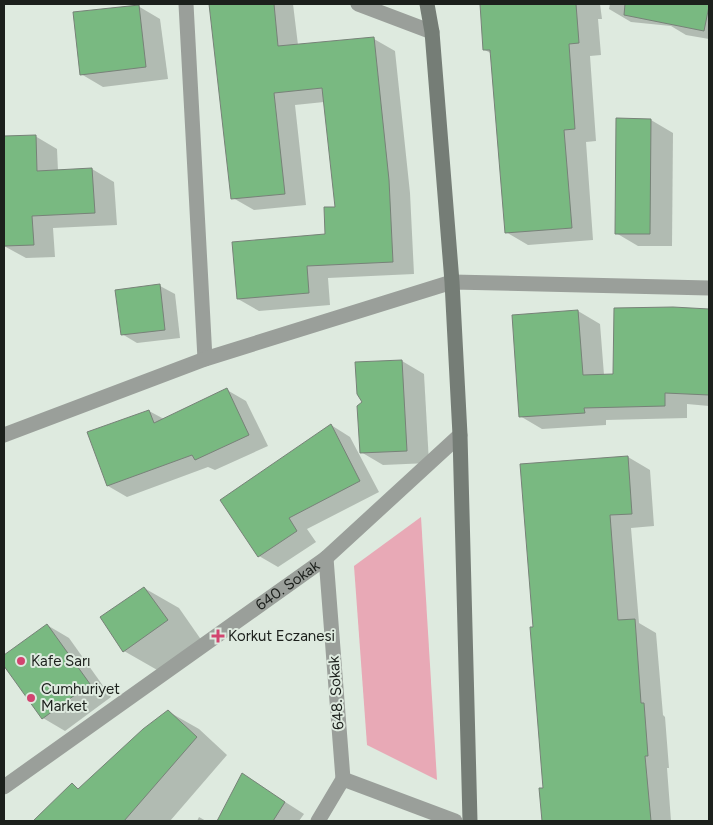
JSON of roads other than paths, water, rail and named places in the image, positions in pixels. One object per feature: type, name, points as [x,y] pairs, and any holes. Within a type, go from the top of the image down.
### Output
[{"type":"main road","points":[[427,4],[432,32],[452,282],[460,435],[470,821]]},
{"type":"street","points":[[186,4],[205,359]]},
{"type":"street","points":[[358,4],[432,32]]},
{"type":"street","points":[[4,435],[205,359],[452,282],[709,288]]},
{"type":"street","name":"640. Sokak","points":[[4,787],[326,558],[460,435]]},
{"type":"street","name":"648. Sokak","points":[[326,558],[342,779]]},
{"type":"street","points":[[318,821],[342,779],[455,821]]},
{"type":"place","name":"Korkut Eczanesi","points":[[218,636]]},
{"type":"place","name":"Kafe Sarı","points":[[21,661]]},
{"type":"place","name":"Cumhuriyet Market","points":[[31,698]]}]
